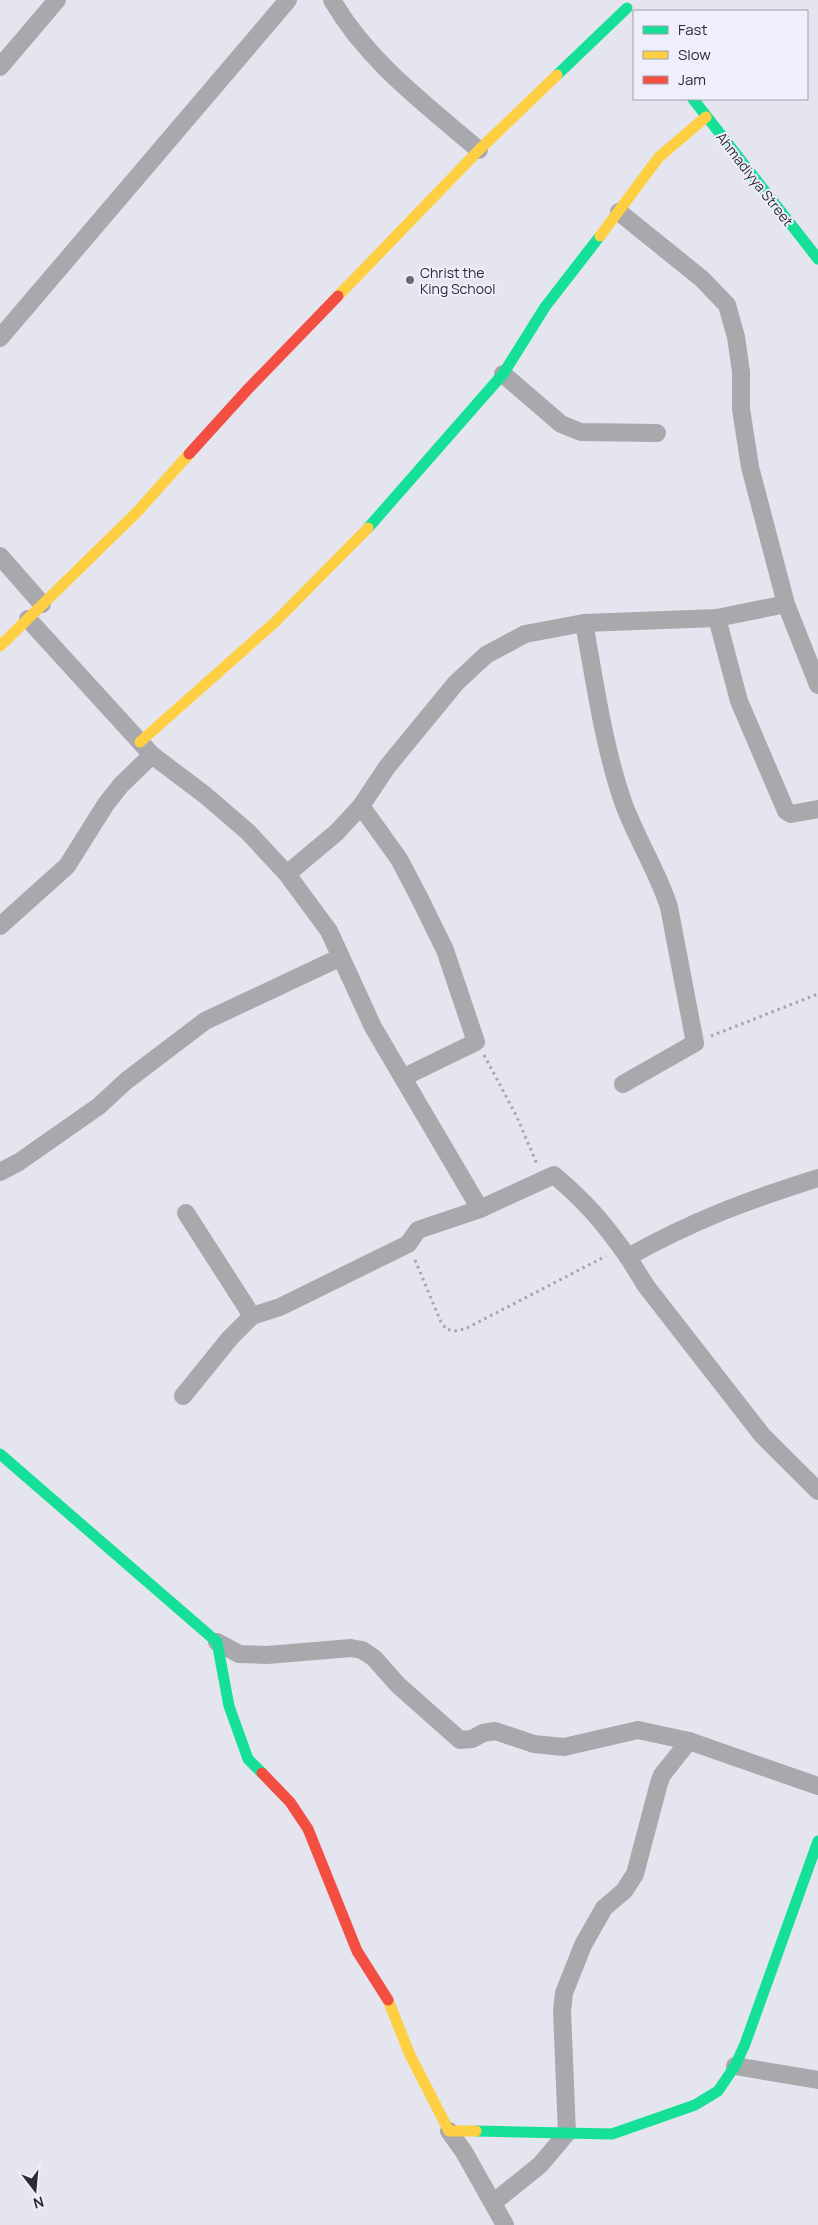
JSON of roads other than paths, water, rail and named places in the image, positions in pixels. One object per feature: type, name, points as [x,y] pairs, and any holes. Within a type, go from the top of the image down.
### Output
[{"type":"street","points":[[0,67],[57,0]]},
{"type":"street","points":[[0,338],[288,0]]},
{"type":"street","points":[[332,0],[347,26],[372,56],[479,150]]},
{"type":"street","points":[[0,646],[138,511],[248,389],[479,150],[628,9]]},
{"type":"street","name":"Ahmadiyya Street","points":[[694,100],[818,259]]},
{"type":"street","points":[[0,926],[67,866],[106,804],[146,748],[369,527],[502,374],[545,307],[619,212],[645,173],[659,157],[706,117]]},
{"type":"street","points":[[619,212],[709,285],[727,305],[738,346],[744,440],[786,604],[818,685]]},
{"type":"street","points":[[502,374],[561,424],[581,432],[657,433]]},
{"type":"street","points":[[0,556],[42,604]]},
{"type":"street","points":[[287,874],[337,832],[361,806],[387,768],[456,684],[486,655],[525,634],[584,622],[717,618],[786,604]]},
{"type":"street","points":[[717,618],[739,701],[786,811],[791,814],[818,808]]},
{"type":"street","points":[[28,619],[146,748],[206,795],[248,832],[287,874],[329,931],[373,1027],[480,1209]]},
{"type":"street","points":[[584,622],[609,753],[623,801],[636,835],[662,886],[669,907],[694,1042],[623,1084]]},
{"type":"street","points":[[361,806],[399,859],[419,897],[444,950],[476,1042],[404,1077]]},
{"type":"street","points":[[0,1172],[19,1162],[99,1106],[126,1081],[205,1021],[341,957]]},
{"type":"street","points":[[184,1396],[230,1338],[252,1316],[280,1307],[408,1244],[418,1230],[480,1209],[554,1175],[586,1201],[603,1220],[646,1286],[762,1435],[818,1491]]},
{"type":"street","points":[[625,1252],[705,1217],[757,1197],[818,1178]]},
{"type":"street","points":[[186,1213],[252,1316]]},
{"type":"street","points":[[0,1454],[217,1642],[240,1654],[267,1655],[351,1648],[362,1650],[374,1658],[398,1685],[460,1740],[472,1739],[483,1733],[495,1731],[534,1744],[564,1747],[638,1730],[689,1741],[818,1786]]},
{"type":"street","points":[[217,1642],[229,1706],[248,1759],[290,1802],[308,1830],[357,1951],[387,1997],[410,2055],[449,2132],[494,2202],[505,2225]]},
{"type":"street","points":[[494,2202],[540,2165],[568,2133],[562,2011],[564,1993],[580,1952],[604,1908],[624,1891],[635,1874],[662,1775],[689,1741]]},
{"type":"street","points":[[449,2132],[612,2134],[695,2105],[718,2090],[735,2066],[818,1841]]},
{"type":"street","points":[[735,2066],[818,2080]]},
{"type":"place","name":"Christ the King School","points":[[410,280]]}]
